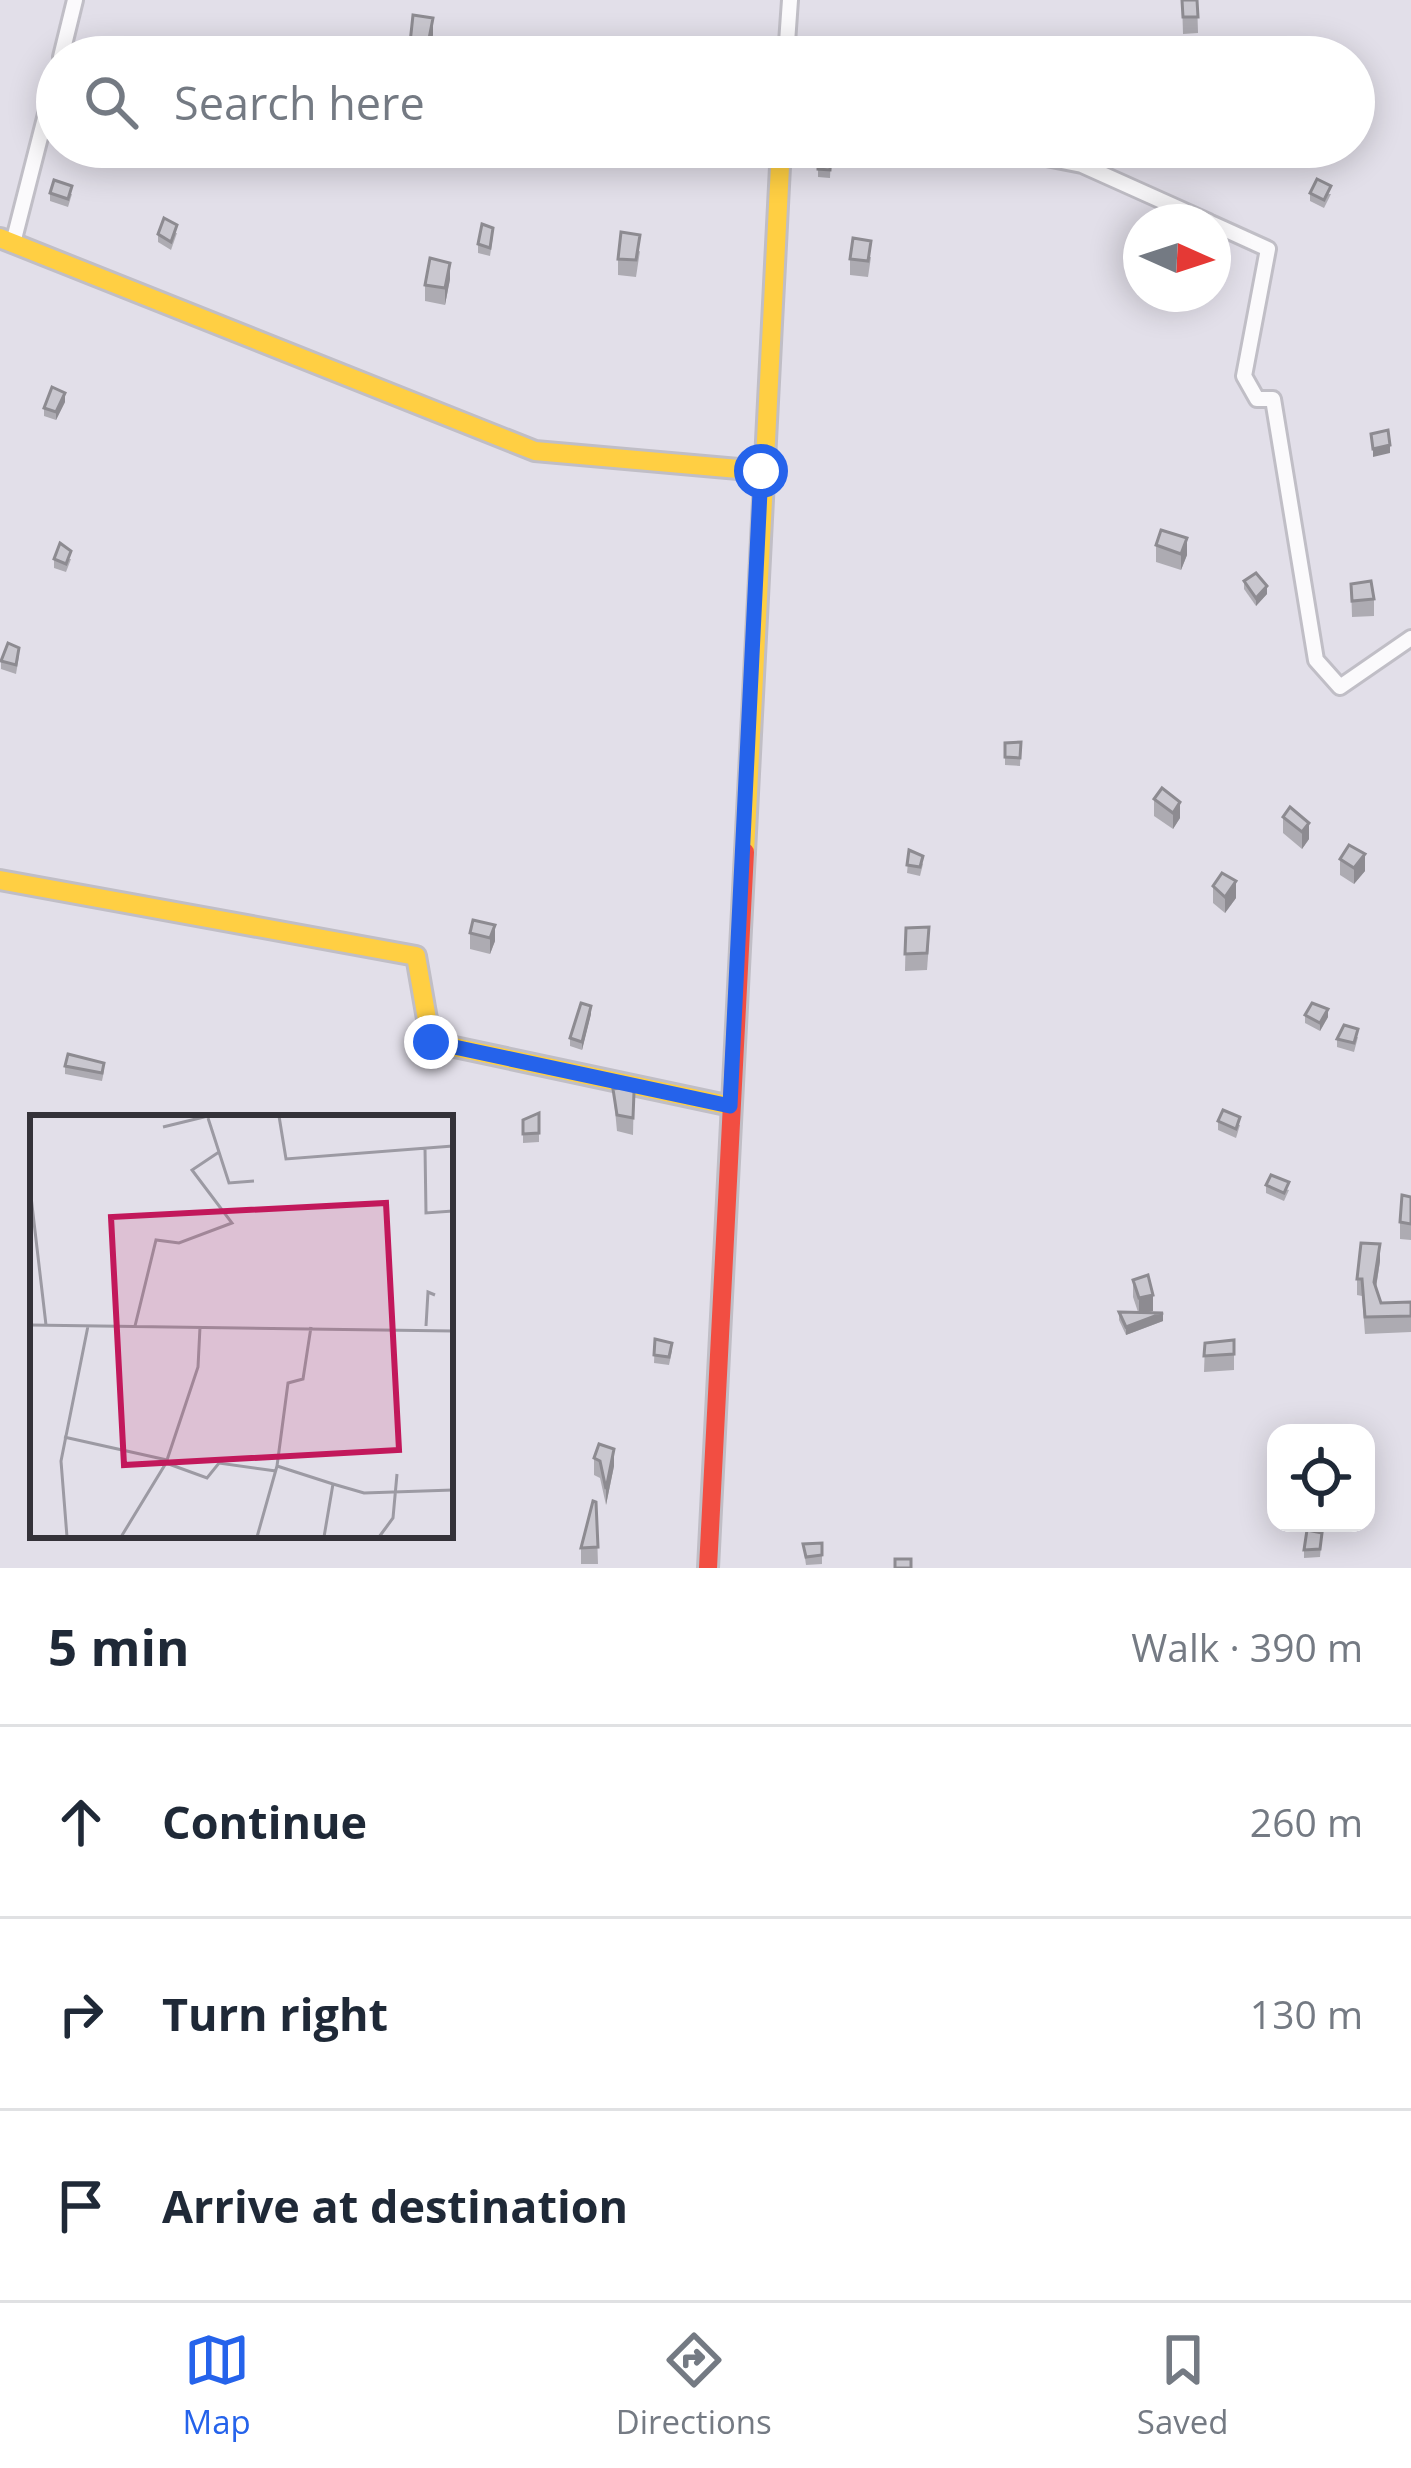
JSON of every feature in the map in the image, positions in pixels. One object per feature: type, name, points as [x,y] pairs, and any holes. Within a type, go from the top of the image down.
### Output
[{"type":"street","points":[[66,36],[75,0]]},
{"type":"street","points":[[788,36],[790,0]]},
{"type":"street","points":[[36,141],[6,241],[536,451],[761,471]]},
{"type":"street","points":[[708,1568],[780,168]]},
{"type":"street","points":[[1089,168],[1169,204]]},
{"type":"street","points":[[1231,232],[1268,249],[1244,376],[1257,399],[1273,399],[1316,660],[1340,687],[1411,638]]},
{"type":"street","points":[[0,880],[416,956],[431,1042],[730,1106]]},
{"type":"building","points":[[1182,0],[1197,0],[1198,17],[1183,17]]},
{"type":"building","points":[[413,15],[433,18],[430,36],[411,36]]},
{"type":"building","points":[[1317,179],[1331,186],[1324,200],[1310,193]]},
{"type":"building","points":[[54,180],[72,186],[68,199],[50,193]]},
{"type":"building","points":[[164,218],[177,225],[171,242],[158,234]]},
{"type":"building","points":[[482,224],[493,228],[490,248],[478,244]]},
{"type":"building","points":[[621,232],[640,235],[636,260],[618,259]]},
{"type":"building","points":[[853,238],[871,241],[868,261],[850,259]]},
{"type":"building","points":[[430,258],[450,263],[445,288],[425,285]]},
{"type":"building","points":[[52,387],[65,393],[56,412],[44,408]]},
{"type":"building","points":[[1388,430],[1390,445],[1373,449],[1371,434]]},
{"type":"building","points":[[1161,530],[1187,538],[1181,554],[1156,545]]},
{"type":"building","points":[[60,543],[71,551],[66,564],[54,559]]},
{"type":"building","points":[[1256,573],[1267,586],[1256,598],[1244,581]]},
{"type":"building","points":[[1371,581],[1374,599],[1352,601],[1351,584]]},
{"type":"building","points":[[8,643],[19,648],[16,665],[1,661]]},
{"type":"building","points":[[1021,742],[1020,758],[1005,757],[1005,743]]},
{"type":"building","points":[[1162,788],[1180,802],[1173,813],[1154,799]]},
{"type":"building","points":[[1290,807],[1309,823],[1302,832],[1283,817]]},
{"type":"building","points":[[1349,845],[1365,854],[1354,868],[1340,859]]},
{"type":"building","points":[[909,850],[923,856],[920,867],[907,865]]},
{"type":"building","points":[[1222,873],[1236,881],[1225,897],[1213,886]]},
{"type":"building","points":[[473,920],[495,925],[490,938],[470,933]]},
{"type":"building","points":[[929,927],[927,953],[905,954],[906,928]]},
{"type":"building","points":[[581,1003],[591,1006],[582,1042],[570,1038]]},
{"type":"building","points":[[1312,1003],[1328,1009],[1320,1023],[1305,1015]]},
{"type":"building","points":[[1344,1025],[1358,1029],[1354,1043],[1337,1039]]},
{"type":"building","points":[[68,1054],[104,1063],[102,1073],[65,1066]]},
{"type":"building","points":[[626,1087],[634,1092],[633,1118],[617,1115],[613,1089]]},
{"type":"building","points":[[1223,1110],[1240,1117],[1236,1129],[1218,1121]]},
{"type":"building","points":[[539,1113],[539,1133],[523,1134],[523,1120]]},
{"type":"building","points":[[1271,1175],[1289,1182],[1284,1193],[1266,1185]]},
{"type":"building","points":[[1402,1195],[1411,1197],[1411,1224],[1400,1222]]},
{"type":"building","points":[[1361,1243],[1380,1244],[1374,1282],[1381,1303],[1411,1302],[1411,1316],[1365,1317],[1362,1279],[1357,1279]]},
{"type":"building","points":[[1148,1275],[1153,1295],[1139,1298],[1133,1280]]},
{"type":"building","points":[[1119,1312],[1163,1313],[1126,1327]]},
{"type":"building","points":[[655,1339],[672,1343],[669,1357],[654,1355]]},
{"type":"building","points":[[1234,1340],[1234,1354],[1204,1356],[1205,1343]]},
{"type":"building","points":[[599,1444],[614,1449],[606,1489],[600,1461],[594,1458]]},
{"type":"building","points":[[593,1501],[598,1547],[581,1548]]},
{"type":"building","points":[[1307,1532],[1322,1533],[1320,1549],[1304,1550]]},
{"type":"building","points":[[822,1543],[822,1555],[806,1557],[803,1544]]},
{"type":"building","points":[[895,1559],[911,1559],[911,1568],[895,1568]]},
{"type":"traffic: slow","points":[[745,852],[780,168]]},
{"type":"traffic: slow","points":[[0,238],[535,451],[761,471]]},
{"type":"traffic: slow","points":[[0,880],[416,956],[431,1042],[731,1106]]},
{"type":"traffic: jam","points":[[708,1568],[745,852]]},
{"type":"route","points":[[431,1042],[730,1106],[761,471]]}]
